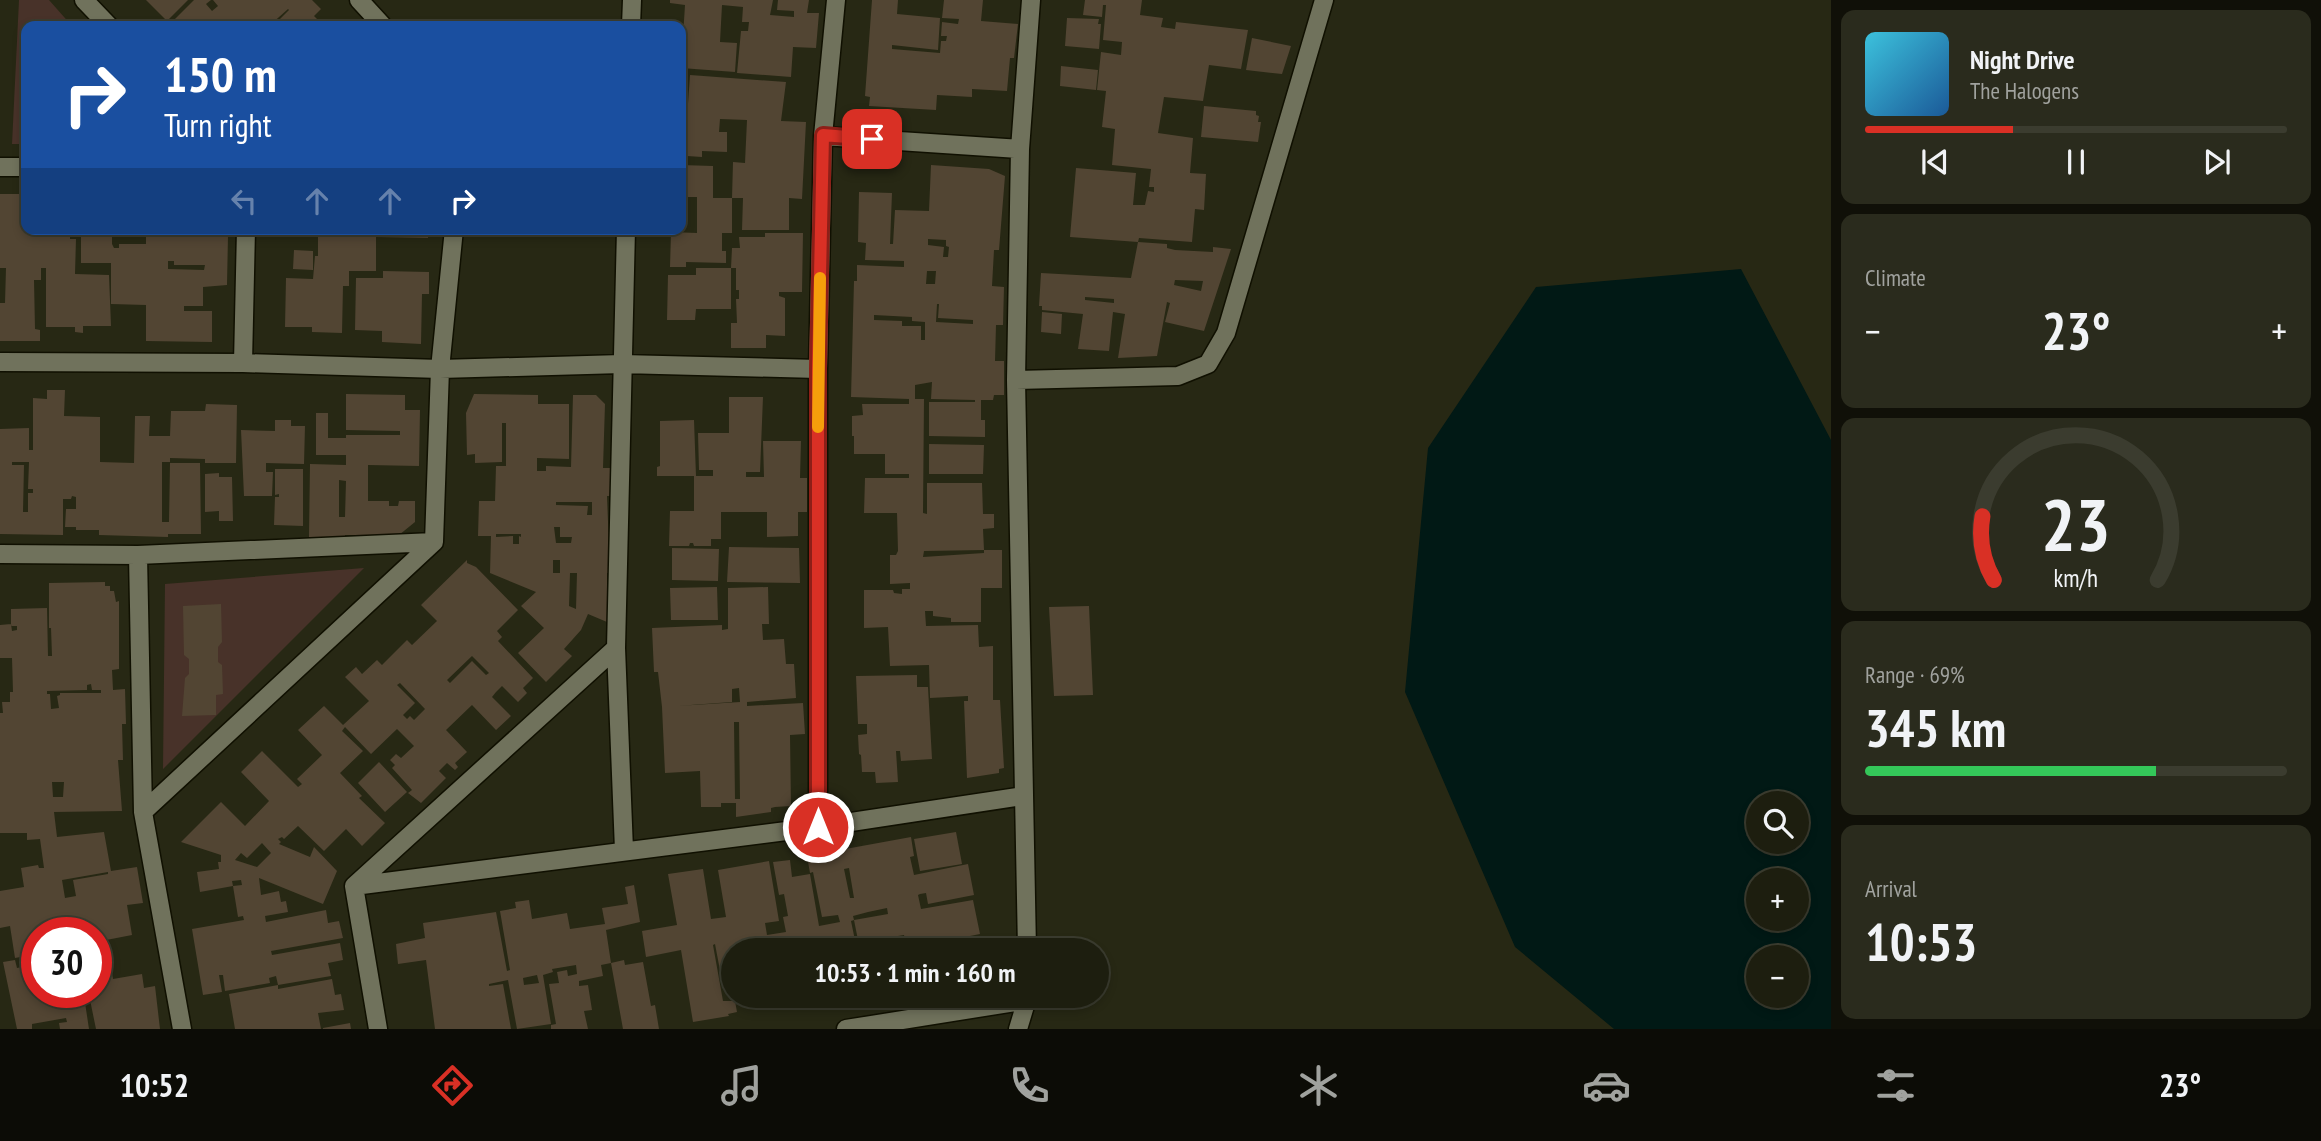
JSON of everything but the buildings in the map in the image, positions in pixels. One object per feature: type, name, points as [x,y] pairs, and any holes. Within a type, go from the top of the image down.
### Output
[{"type":"street","points":[[84,0],[104,21]]},
{"type":"street","points":[[359,0],[378,21]]},
{"type":"street","points":[[631,21],[632,0]]},
{"type":"street","points":[[818,827],[818,369],[823,135],[836,0]]},
{"type":"street","points":[[1027,938],[1016,380],[1020,149],[1031,0]]},
{"type":"street","points":[[1016,380],[1178,376],[1209,364],[1226,333],[1324,0]]},
{"type":"street","points":[[823,135],[1020,149]]},
{"type":"street","points":[[0,167],[21,167]]},
{"type":"street","points":[[243,363],[246,235]]},
{"type":"street","points":[[143,812],[434,542],[440,369],[453,235]]},
{"type":"street","points":[[624,850],[616,648],[626,235]]},
{"type":"street","points":[[0,362],[243,363],[440,369],[622,364],[818,369]]},
{"type":"street","points":[[0,554],[138,555],[434,542]]},
{"type":"street","points":[[138,555],[143,812],[182,1029]]},
{"type":"street","points":[[354,886],[616,648]]},
{"type":"street","points":[[354,886],[818,827],[1023,796]]},
{"type":"street","points":[[354,886],[378,1029]]},
{"type":"street","points":[[846,1029],[969,1008]]},
{"type":"street","points":[[1018,1029],[1025,1008]]},
{"type":"shaded area","points":[[19,0],[49,0],[68,21],[21,21],[21,144],[12,144]]},
{"type":"shaded area","points":[[364,568],[163,769],[165,584]]},
{"type":"water","points":[[1741,269],[1831,440],[1831,1029],[1614,1029],[1515,947],[1405,692],[1428,448],[1536,287]]},
{"type":"slow traffic","points":[[818,427],[820,278]]},
{"type":"route","points":[[818,827],[818,369],[823,135],[872,139]]}]
